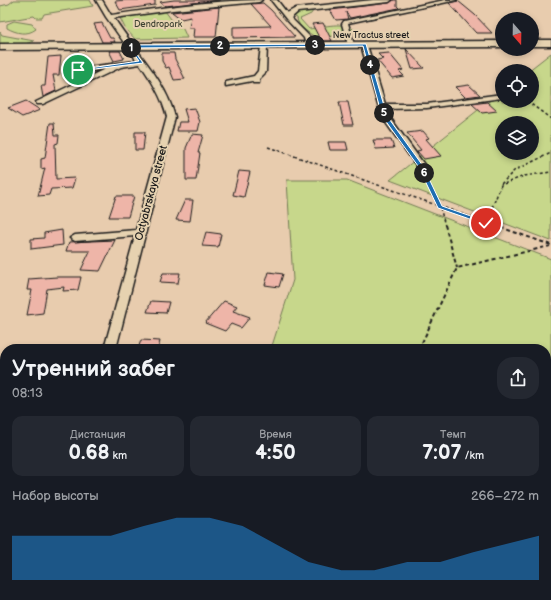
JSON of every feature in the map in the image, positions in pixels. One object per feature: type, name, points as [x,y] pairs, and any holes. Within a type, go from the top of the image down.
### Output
[{"type":"main road","points":[[539,43],[551,43]]},
{"type":"main road","name":"New Tractus street","points":[[0,47],[495,44]]},
{"type":"street","name":"Octyabrskaya street","points":[[99,0],[163,91],[171,117],[111,344]]},
{"type":"street","points":[[110,17],[173,8],[259,0]]},
{"type":"street","points":[[274,0],[288,18],[307,37],[309,45]]},
{"type":"street","points":[[379,0],[392,13]]},
{"type":"street","points":[[280,9],[296,10],[389,0]]},
{"type":"street","points":[[351,45],[347,32],[348,30],[345,24],[346,22],[454,0]]},
{"type":"street","points":[[288,18],[289,15],[296,10]]},
{"type":"street","points":[[364,45],[385,116],[421,166]]},
{"type":"street","points":[[229,84],[256,79],[262,72],[264,66],[264,46]]},
{"type":"street","points":[[66,73],[78,70],[142,62]]},
{"type":"street","points":[[40,102],[118,65]]},
{"type":"street","points":[[382,106],[427,107],[495,97]]},
{"type":"street","points":[[75,238],[140,233]]},
{"type":"path","points":[[536,108],[551,119]]},
{"type":"path","points":[[268,147],[551,245]]},
{"type":"path","points":[[486,223],[501,185],[514,170],[551,153]]},
{"type":"path","points":[[421,166],[440,207],[457,268],[421,344]]},
{"type":"path","points":[[501,185],[524,176],[551,172]]},
{"type":"path","points":[[457,268],[551,245]]},
{"type":"green space","points":[[14,0],[90,0],[93,6],[44,14],[42,18],[36,18],[34,16],[0,22],[0,6],[9,4]]},
{"type":"green space","points":[[306,10],[313,11],[311,14],[300,19],[309,29],[340,25],[356,31],[320,39],[306,31],[300,25],[297,18],[293,16],[294,12]]},
{"type":"green space","name":"Dendropark","points":[[165,11],[177,27],[183,29],[187,38],[135,39],[125,28],[120,18],[122,16]]},
{"type":"green space","points":[[14,21],[32,24],[36,29],[22,33],[7,28],[7,24]]},
{"type":"green space","points":[[0,32],[2,35],[34,41],[25,44],[0,44]]},
{"type":"green space","points":[[551,53],[551,241],[390,180],[495,97],[495,108],[539,108],[539,64],[537,64]]},
{"type":"green space","points":[[287,180],[347,180],[551,259],[551,344],[273,344],[293,280]]},
{"type":"building","points":[[155,0],[155,5],[120,10],[115,1]]},
{"type":"building","points":[[174,0],[220,0],[165,6],[160,2]]},
{"type":"building","points":[[393,0],[397,0],[397,6],[399,8],[350,18],[346,12],[348,19],[336,20],[330,10],[389,3]]},
{"type":"building","points":[[458,1],[475,15],[492,33],[476,33],[449,3]]},
{"type":"building","points":[[263,3],[295,37],[233,38],[233,27],[271,26],[251,4]]},
{"type":"building","points":[[219,7],[216,37],[193,37],[194,28],[189,28],[191,17],[181,19],[172,12]]},
{"type":"building","points":[[102,23],[110,38],[113,38],[115,42],[102,42],[94,24]]},
{"type":"building","points":[[323,23],[332,41],[321,41],[312,24]]},
{"type":"building","points":[[406,49],[424,68],[412,69]]},
{"type":"building","points":[[109,51],[120,51],[124,59],[114,61]]},
{"type":"building","points":[[162,53],[174,53],[175,59],[185,79],[174,80],[169,67],[166,68],[162,61]]},
{"type":"building","points":[[389,53],[403,70],[399,71],[404,76],[392,78],[377,60],[383,59],[378,54]]},
{"type":"building","points":[[61,56],[59,75],[53,75],[56,91],[43,97],[41,86],[45,86],[48,57]]},
{"type":"building","points":[[469,85],[480,95],[465,97],[455,87]]},
{"type":"building","points":[[26,101],[40,110],[22,117],[8,108]]},
{"type":"building","points":[[339,102],[348,102],[353,125],[344,125]]},
{"type":"building","points":[[487,102],[497,111],[482,113],[472,104]]},
{"type":"building","points":[[195,108],[200,122],[198,131],[177,131],[179,122],[188,122],[184,109]]},
{"type":"building","points":[[50,123],[54,123],[55,135],[59,135],[58,143],[55,144],[56,179],[75,178],[72,188],[51,189],[49,195],[38,196],[45,168],[41,169],[41,159],[45,158]]},
{"type":"building","points":[[423,131],[429,138],[426,139],[441,156],[424,159],[417,151],[421,150],[407,133]]},
{"type":"building","points":[[135,132],[145,132],[143,150],[135,150]]},
{"type":"building","points":[[192,134],[203,135],[198,153],[200,153],[196,180],[186,180],[186,148]]},
{"type":"building","points":[[373,140],[391,140],[394,148],[376,149]]},
{"type":"building","points":[[328,142],[346,142],[348,150],[330,150]]},
{"type":"building","points":[[239,171],[250,172],[244,197],[233,195]]},
{"type":"building","points":[[116,196],[134,196],[128,217],[109,217]]},
{"type":"building","points":[[185,200],[193,200],[190,221],[176,220]]},
{"type":"building","points":[[62,230],[63,245],[31,249],[31,239],[44,238],[44,233]]},
{"type":"building","points":[[206,232],[221,234],[218,247],[202,246]]},
{"type":"building","points":[[115,240],[100,271],[81,270],[90,251],[66,251],[69,242]]},
{"type":"building","points":[[269,272],[283,274],[279,287],[265,285]]},
{"type":"building","points":[[163,273],[180,273],[178,283],[160,282]]},
{"type":"building","points":[[81,277],[78,290],[63,291],[64,287],[47,289],[43,313],[27,315],[32,290],[27,290],[29,279]]},
{"type":"building","points":[[151,301],[169,302],[166,313],[147,312]]},
{"type":"building","points":[[224,301],[237,306],[233,311],[250,317],[241,328],[231,324],[225,331],[205,323]]},
{"type":"building","points":[[141,340],[160,341],[159,344],[140,344]]},
{"type":"route","points":[[78,70],[142,62],[130,46],[364,45],[385,116],[421,166],[440,207],[486,223]]}]
